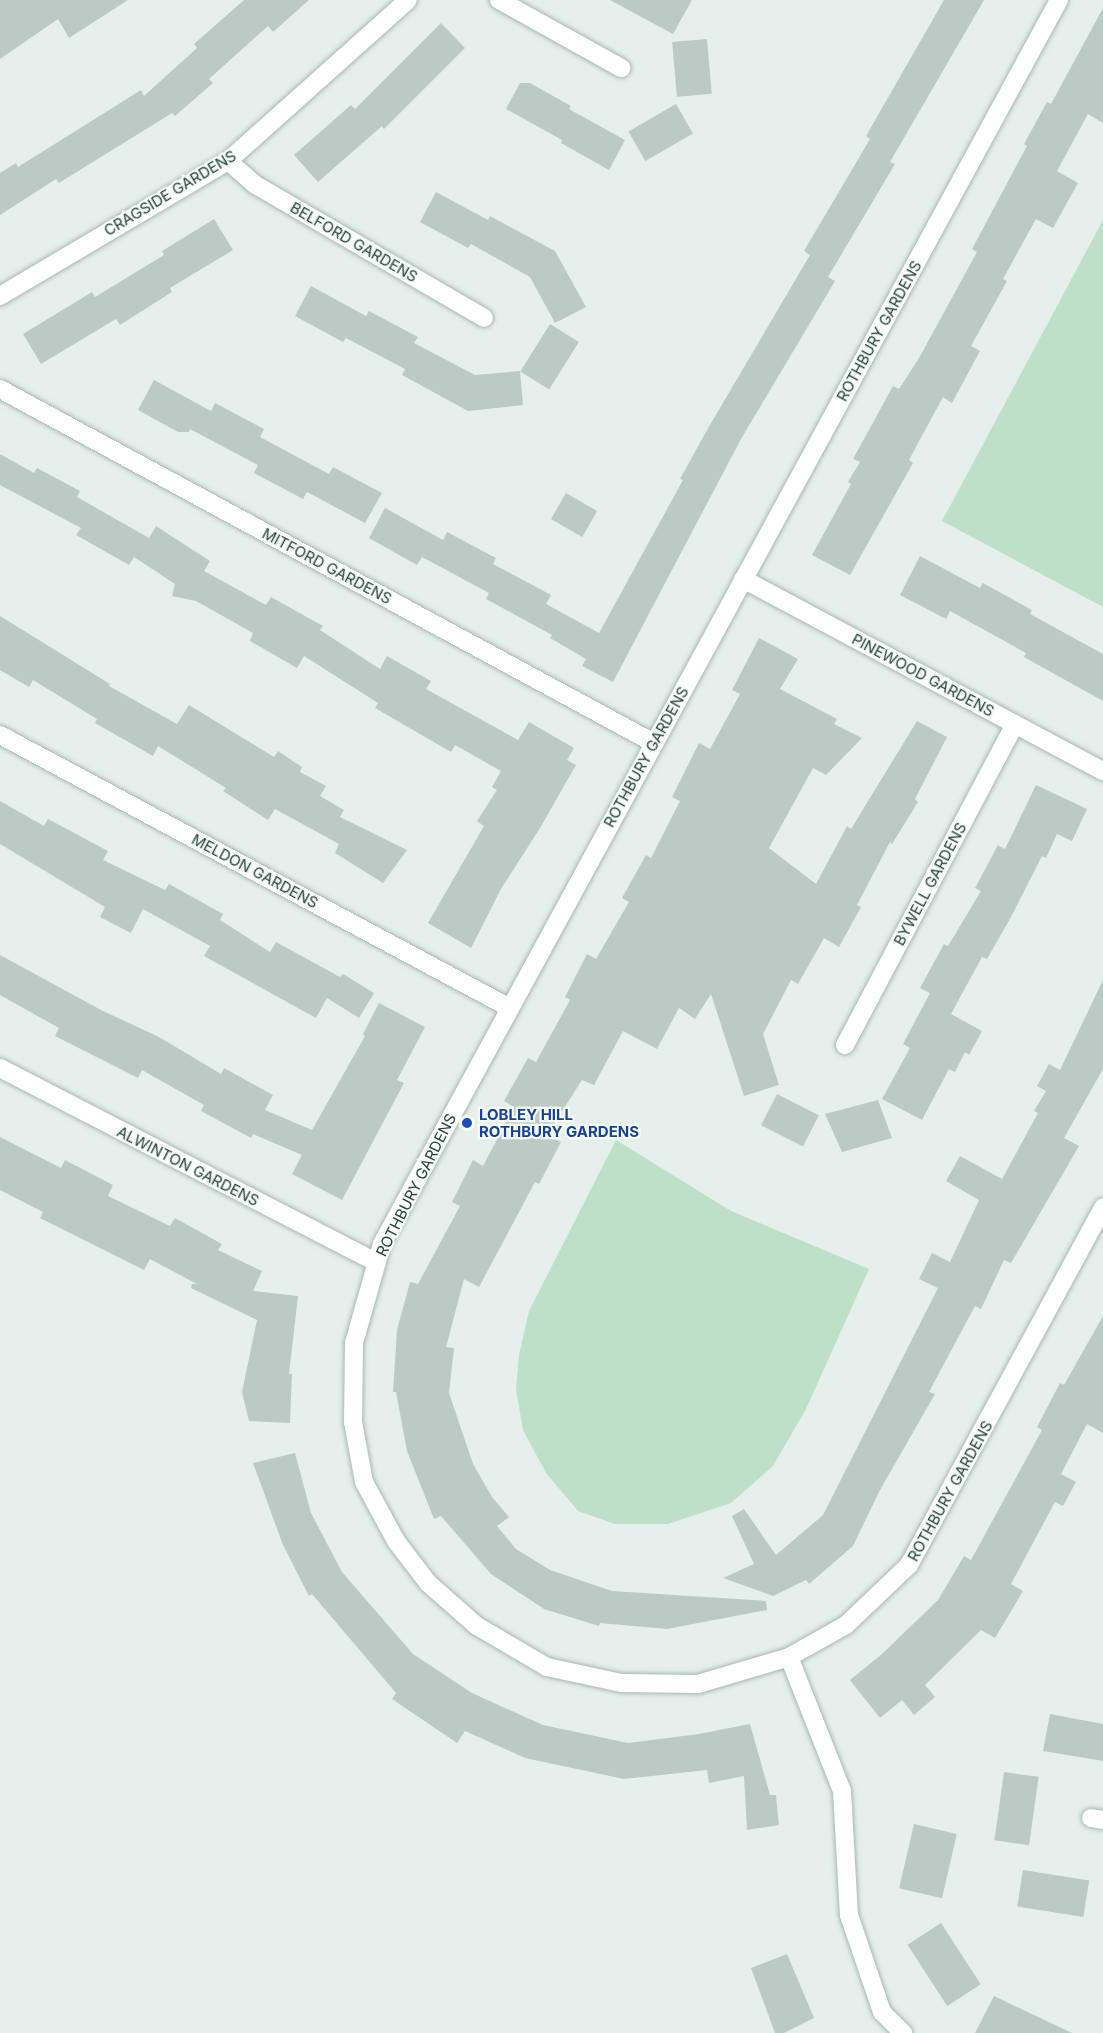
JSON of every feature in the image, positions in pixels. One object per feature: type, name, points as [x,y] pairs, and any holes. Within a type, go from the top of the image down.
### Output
[{"type":"street","name":"CRAGSIDE GARDENS","points":[[0,296],[228,161],[408,0]]},
{"type":"street","points":[[499,0],[621,68]]},
{"type":"street","name":"ROTHBURY GARDENS","points":[[1059,0],[382,1244],[354,1343],[353,1422],[364,1482],[396,1541],[428,1582],[477,1626],[547,1667],[621,1683],[698,1684],[789,1657],[846,1625],[909,1565],[1103,1207]]},
{"type":"street","name":"BELFORD GARDENS","points":[[228,161],[254,184],[484,318]]},
{"type":"street","name":"MITFORD GARDENS","points":[[0,389],[654,743]]},
{"type":"street","name":"PINEWOOD GARDENS","points":[[743,579],[1103,771]]},
{"type":"street","name":"BYWELL GARDENS","points":[[844,1045],[1015,724]]},
{"type":"street","name":"MELDON GARDENS","points":[[0,735],[510,1008]]},
{"type":"street","name":"ALWINTON GARDENS","points":[[0,1068],[376,1262]]},
{"type":"street","points":[[789,1657],[842,1791],[849,1915],[882,2012],[903,2033]]},
{"type":"green space","points":[[1103,220],[1103,607],[942,521]]},
{"type":"green space","points":[[616,1140],[731,1211],[869,1269],[806,1409],[773,1466],[731,1503],[668,1524],[615,1524],[578,1511],[546,1473],[523,1430],[516,1390],[519,1355],[529,1311]]},
{"type":"building","points":[[0,0],[128,0],[69,38],[58,19],[0,59]]},
{"type":"building","points":[[244,0],[309,0],[273,32],[268,26],[209,79],[213,83],[175,116],[172,113],[59,183],[56,179],[0,215],[0,173],[16,163],[18,167],[141,90],[144,96],[197,48],[194,44]]},
{"type":"building","points":[[610,0],[692,0],[673,34]]},
{"type":"building","points":[[944,0],[984,0],[890,162],[895,164],[828,277],[835,281],[741,439],[613,682],[582,666],[586,659],[550,638],[552,635],[486,599],[489,593],[422,557],[417,565],[369,538],[385,508],[443,540],[447,532],[496,558],[493,564],[551,595],[546,604],[599,633],[683,480],[680,479],[707,430],[810,255],[804,251],[870,139],[866,136]]},
{"type":"building","points":[[1103,8],[1103,123],[1088,114],[1057,171],[1078,183],[1053,228],[1036,219],[1003,279],[1007,281],[971,346],[980,351],[952,403],[943,397],[909,460],[913,463],[850,575],[812,555],[851,484],[848,482],[860,462],[853,459],[893,386],[899,389],[919,358],[977,252],[972,249],[1027,146],[1024,144],[1047,102],[1051,104]]},
{"type":"building","points":[[441,23],[465,48],[384,129],[382,126],[318,182],[294,155],[351,105],[355,109]]},
{"type":"building","points":[[707,39],[712,94],[677,97],[672,42]]},
{"type":"building","points":[[520,83],[530,83],[571,106],[569,109],[625,140],[609,170],[561,143],[562,140],[506,109]]},
{"type":"building","points":[[676,104],[693,133],[645,161],[628,132]]},
{"type":"building","points":[[436,192],[488,220],[490,216],[555,251],[586,307],[555,323],[530,277],[471,244],[468,248],[420,222]]},
{"type":"building","points":[[214,219],[233,250],[170,288],[172,292],[120,325],[116,319],[41,364],[23,334],[92,292],[95,297],[164,255],[162,251]]},
{"type":"building","points":[[311,286],[366,316],[369,311],[418,337],[414,343],[475,375],[520,371],[523,405],[468,411],[402,375],[405,369],[346,338],[343,342],[295,316]]},
{"type":"building","points":[[550,324],[579,342],[549,390],[520,371]]},
{"type":"building","points":[[154,380],[211,411],[215,403],[264,429],[260,437],[329,474],[333,467],[382,493],[365,523],[307,492],[303,499],[254,473],[258,465],[190,429],[189,432],[178,432],[138,410]]},
{"type":"building","points":[[0,454],[34,473],[37,468],[80,491],[77,497],[149,538],[156,526],[210,561],[204,571],[266,605],[271,597],[323,626],[320,630],[380,669],[387,656],[431,681],[426,689],[518,740],[529,722],[574,748],[567,760],[576,765],[540,828],[501,889],[471,948],[428,923],[484,826],[477,821],[497,790],[492,787],[501,771],[455,745],[451,752],[375,708],[378,703],[304,656],[297,668],[250,641],[253,633],[196,601],[172,596],[175,584],[134,557],[129,565],[76,535],[81,528],[0,485]]},
{"type":"building","points":[[566,493],[597,511],[582,537],[551,519]]},
{"type":"building","points":[[920,556],[980,588],[983,583],[1032,610],[1030,614],[1103,654],[1103,701],[1024,657],[1026,653],[950,611],[946,619],[900,595]]},
{"type":"building","points":[[0,616],[110,684],[109,686],[177,724],[189,705],[274,757],[278,751],[302,767],[300,772],[326,786],[320,796],[344,810],[340,817],[407,850],[383,883],[335,853],[339,844],[275,809],[268,820],[223,791],[226,788],[158,746],[153,756],[95,723],[97,719],[33,680],[29,687],[0,670]]},
{"type":"building","points":[[759,638],[798,659],[780,689],[837,719],[834,724],[862,738],[826,775],[813,768],[769,848],[816,884],[847,826],[851,829],[917,721],[947,737],[915,799],[918,802],[892,844],[890,842],[857,905],[861,907],[839,947],[824,938],[798,984],[791,980],[763,1034],[779,1085],[744,1096],[711,994],[695,1019],[679,1008],[657,1049],[623,1031],[594,1085],[582,1080],[547,1135],[561,1142],[539,1184],[535,1182],[479,1287],[464,1279],[446,1347],[454,1348],[449,1393],[473,1464],[492,1497],[509,1517],[497,1526],[516,1549],[550,1570],[612,1591],[766,1601],[767,1610],[667,1629],[600,1623],[599,1626],[544,1609],[491,1574],[441,1516],[434,1519],[407,1451],[396,1392],[393,1392],[397,1330],[410,1282],[418,1284],[460,1206],[452,1202],[473,1160],[483,1166],[514,1107],[504,1101],[528,1058],[536,1062],[570,1000],[565,997],[587,954],[596,959],[629,902],[622,898],[646,855],[651,858],[680,801],[672,797],[699,743],[710,749],[740,694],[732,690]]},
{"type":"building","points":[[1036,785],[1087,809],[1072,841],[1057,834],[1046,858],[1042,856],[987,959],[982,957],[951,1014],[982,1031],[969,1055],[965,1052],[955,1072],[949,1069],[922,1120],[882,1099],[910,1048],[903,1044],[930,993],[920,988],[944,944],[948,946],[981,891],[975,888],[998,845],[1005,849]]},
{"type":"building","points":[[0,801],[44,826],[48,819],[108,851],[103,860],[165,890],[169,884],[223,914],[220,920],[270,952],[276,942],[340,977],[343,974],[374,993],[359,1018],[327,998],[316,1018],[204,956],[210,946],[143,909],[131,933],[100,917],[105,907],[0,844]]},
{"type":"building","points":[[0,955],[101,1010],[159,1037],[221,1074],[224,1068],[273,1095],[265,1110],[312,1130],[365,1036],[363,1034],[379,1003],[425,1027],[397,1080],[404,1083],[342,1200],[292,1174],[302,1155],[253,1134],[251,1138],[201,1111],[204,1105],[142,1070],[138,1078],[55,1036],[59,1028],[0,995]]},
{"type":"building","points":[[1103,980],[1103,1069],[1064,1138],[1079,1146],[1011,1263],[1004,1260],[981,1309],[975,1306],[929,1392],[935,1394],[880,1490],[853,1546],[809,1584],[806,1580],[773,1596],[723,1578],[754,1564],[732,1516],[744,1509],[776,1555],[823,1515],[938,1288],[919,1279],[932,1253],[950,1262],[979,1200],[946,1181],[960,1156],[1002,1179],[1038,1113],[1034,1111],[1046,1091],[1037,1086],[1049,1064],[1060,1070]]},
{"type":"building","points":[[777,1094],[819,1115],[803,1147],[761,1125]]},
{"type":"building","points":[[878,1100],[892,1138],[842,1152],[825,1114]]},
{"type":"building","points":[[0,1137],[61,1168],[65,1160],[113,1185],[108,1196],[170,1226],[175,1218],[222,1244],[218,1250],[262,1271],[253,1291],[298,1296],[289,1374],[292,1374],[290,1423],[249,1421],[242,1392],[257,1320],[191,1288],[192,1284],[197,1284],[150,1259],[144,1270],[40,1218],[43,1212],[0,1190]]},
{"type":"building","points":[[1103,1316],[1103,1433],[1087,1424],[1061,1474],[1076,1482],[1063,1506],[1055,1502],[1011,1584],[1023,1591],[995,1638],[981,1630],[925,1685],[935,1697],[914,1715],[902,1700],[880,1718],[850,1680],[882,1654],[938,1600],[964,1556],[971,1560],[1042,1430],[1037,1427],[1060,1383],[1064,1385]]},
{"type":"building","points":[[295,1453],[311,1513],[342,1572],[413,1654],[472,1693],[543,1725],[628,1743],[699,1734],[750,1724],[770,1795],[776,1795],[779,1825],[747,1830],[744,1776],[709,1783],[707,1770],[624,1779],[525,1758],[465,1731],[457,1743],[392,1699],[396,1693],[312,1594],[309,1596],[283,1545],[253,1463]]},
{"type":"building","points":[[1050,1714],[1103,1724],[1103,1761],[1043,1751]]},
{"type":"building","points":[[1004,1772],[1039,1777],[1029,1845],[994,1840]]},
{"type":"building","points":[[914,1824],[957,1834],[942,1898],[899,1888]]},
{"type":"building","points":[[1023,1870],[1089,1880],[1083,1917],[1017,1907]]},
{"type":"building","points":[[941,1923],[981,1984],[947,2006],[907,1945]]},
{"type":"building","points":[[787,1954],[814,2018],[784,2033],[775,2033],[751,1968]]},
{"type":"building","points":[[994,1996],[1072,2033],[975,2033]]},
{"type":"place","name":"LOBLEY HILL ROTHBURY GARDENS","points":[[467,1123]]}]
